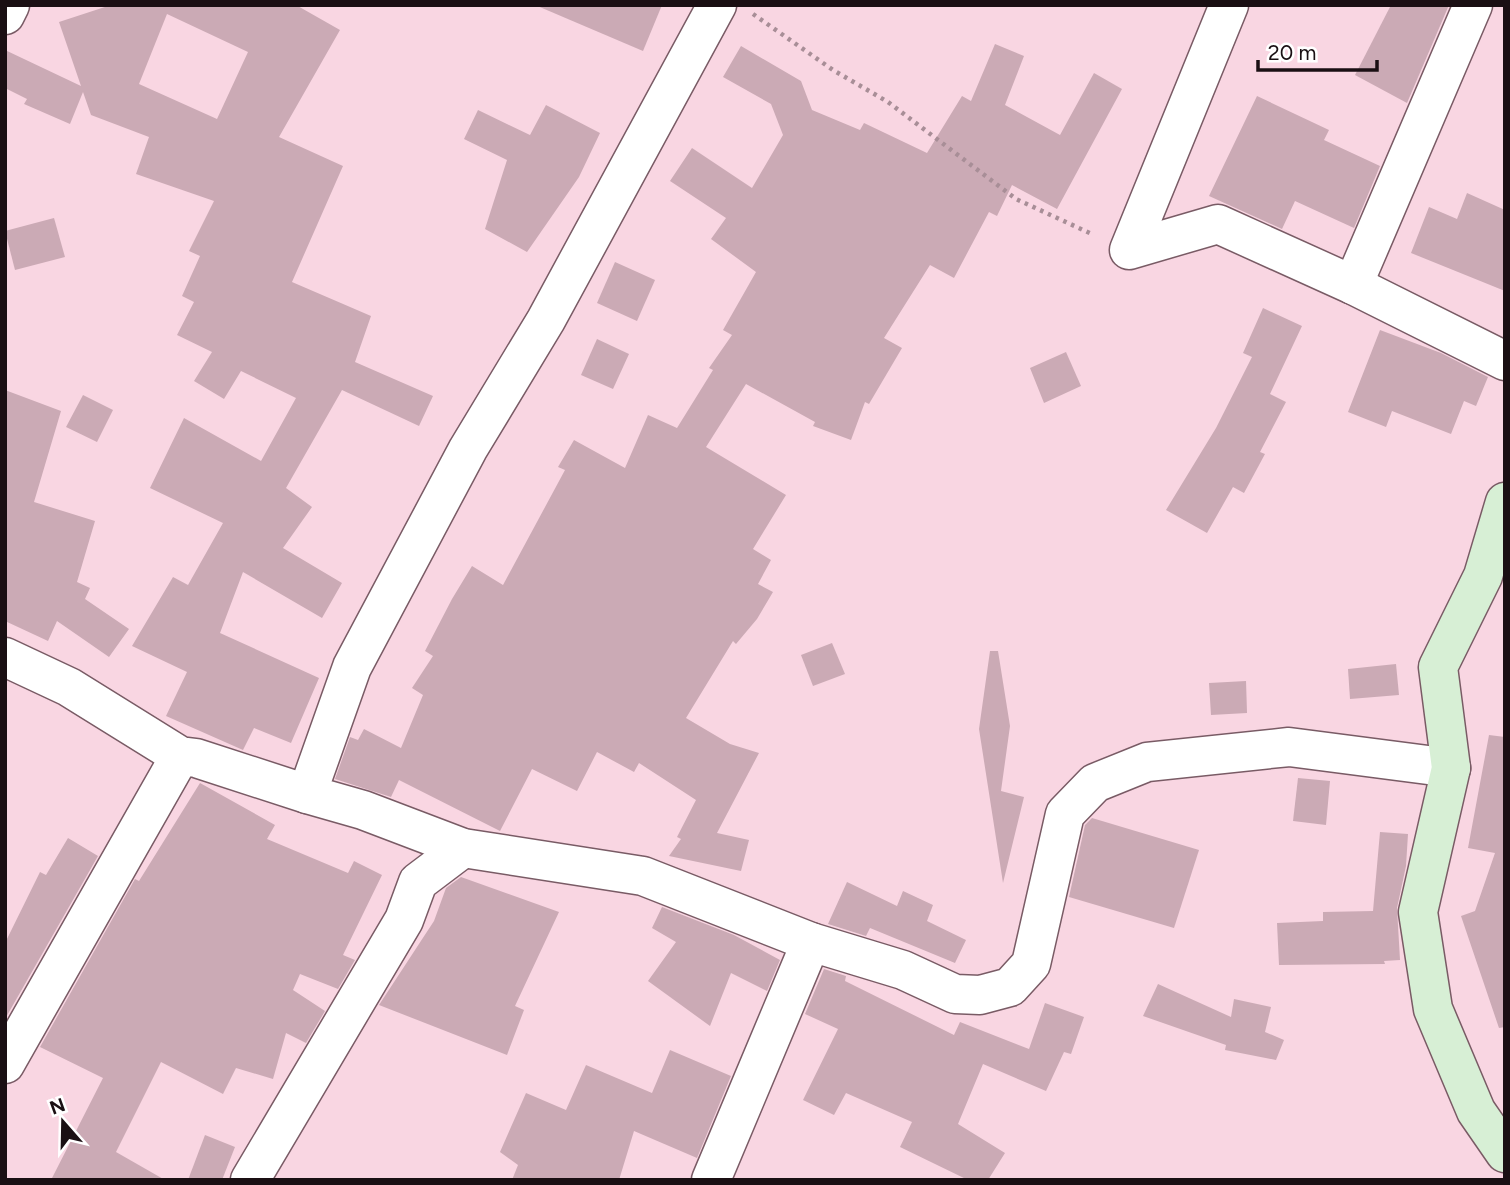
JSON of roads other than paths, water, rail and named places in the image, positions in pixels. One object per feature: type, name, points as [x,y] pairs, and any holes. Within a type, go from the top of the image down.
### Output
[{"type":"street","points":[[5,15],[10,5]]},
{"type":"street","points":[[1229,5],[1129,250],[1218,224],[1353,285],[1505,360]]},
{"type":"street","points":[[1353,285],[1473,5]]},
{"type":"street","points":[[307,794],[352,667],[468,449],[734,9]]},
{"type":"street","points":[[1505,502],[1494,580],[1438,667],[1451,768],[1418,912],[1433,1009],[1476,1111],[1505,1153]]},
{"type":"street","points":[[5,657],[69,687],[180,756],[196,758],[363,810],[463,848],[643,876],[811,942],[903,970],[955,994],[990,992],[1010,987],[1031,964],[1065,814],[1095,783],[1147,762],[1289,747],[1451,768]]},
{"type":"street","points":[[5,1063],[180,756]]},
{"type":"street","points":[[250,1180],[404,920],[418,882],[463,848]]},
{"type":"street","points":[[710,1180],[811,942]]}]
